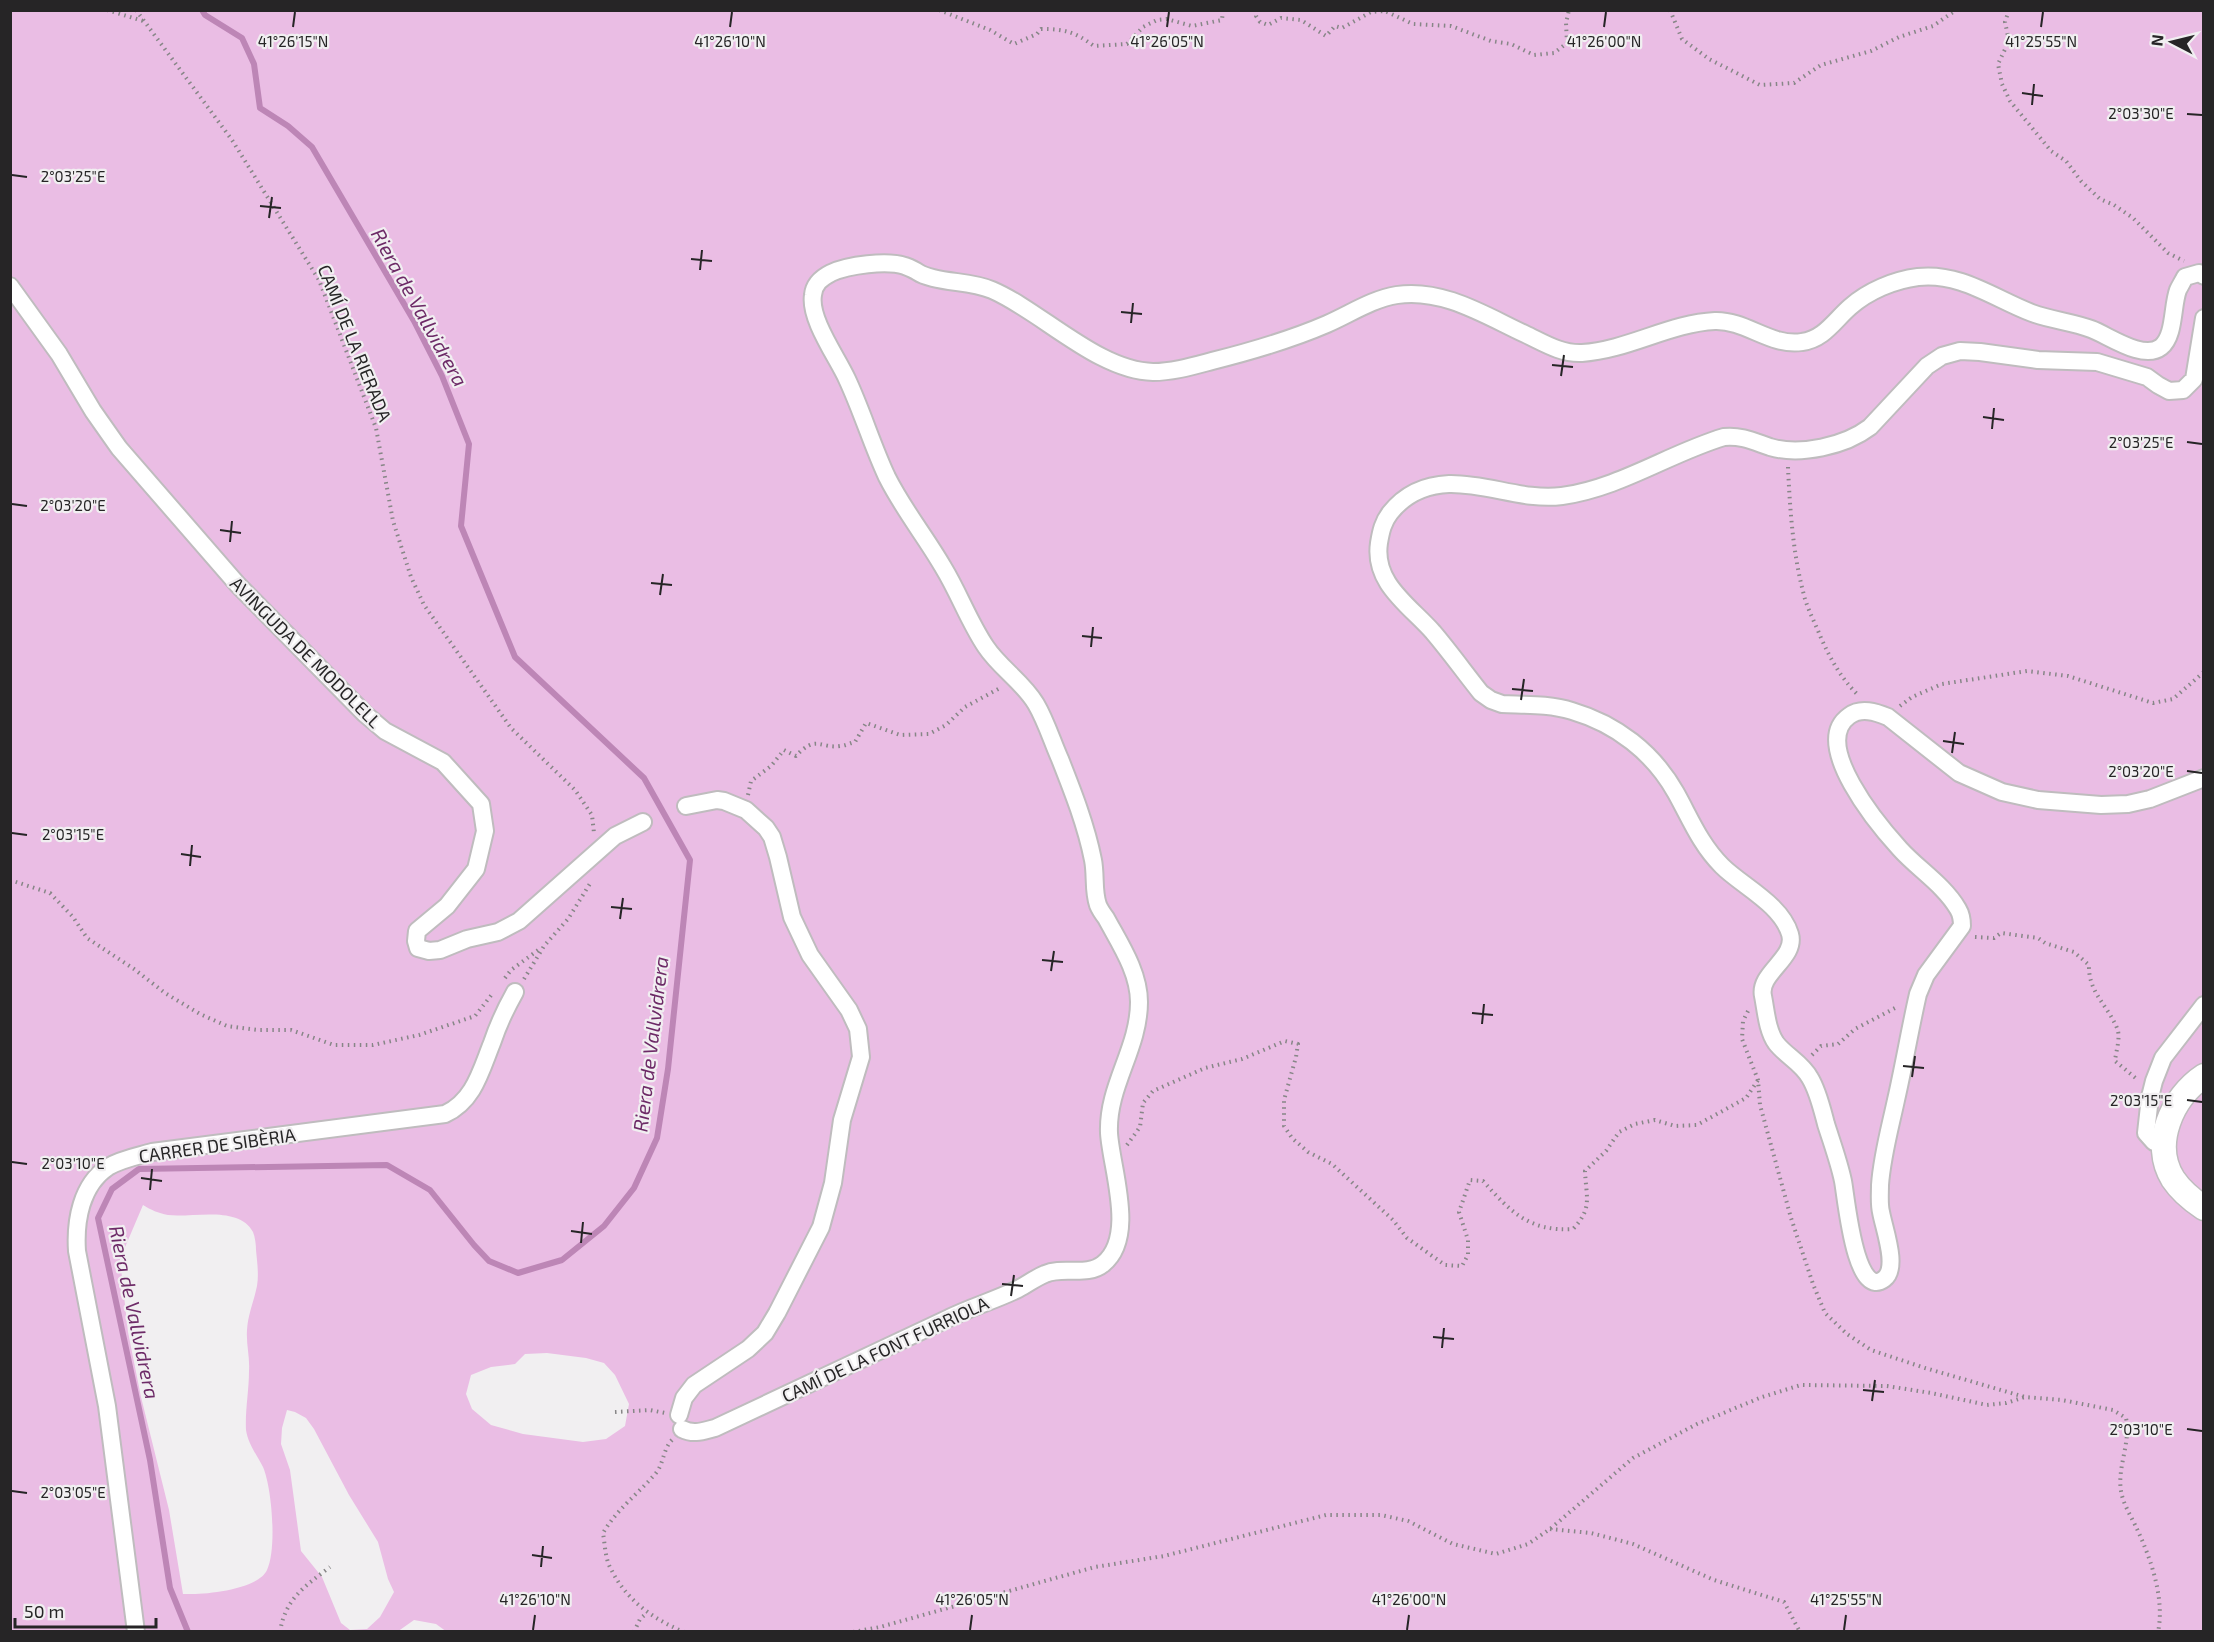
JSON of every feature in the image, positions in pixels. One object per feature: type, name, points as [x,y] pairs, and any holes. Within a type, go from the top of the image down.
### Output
[{"type":"main road","points":[[2204,1076],[2188,1089],[2171,1114],[2164,1143],[2166,1161],[2172,1177],[2184,1192],[2204,1208]]},
{"type":"street","name":"CAMÍ DE LA FONT FURRIOLA","points":[[680,1422],[689,1433],[715,1428],[956,1315],[1020,1288],[1046,1273],[1056,1270],[1092,1270],[1102,1265],[1111,1256],[1120,1227],[1120,1206],[1109,1113],[1112,1095],[1126,1063],[1138,1024],[1138,987],[1122,950],[1098,905],[1091,851],[1075,795],[1040,711],[1029,693],[992,656],[942,564],[917,529],[888,479],[845,374],[818,321],[813,306],[815,286],[821,278],[830,273],[872,264],[890,263],[902,265],[927,277],[984,286],[1105,358],[1137,370],[1154,372],[1173,370],[1258,350],[1315,329],[1393,295],[1416,294],[1452,301],[1550,346],[1573,352],[1603,349],[1707,322],[1740,325],[1773,339],[1797,344],[1824,333],[1863,297],[1888,285],[1920,277],[1944,277],[1969,284],[2043,317],[2074,323],[2149,352],[2160,348],[2167,340],[2178,289],[2185,277],[2198,275]]},
{"type":"street","name":"AVINGUDA DE MODOLELL","points":[[10,286],[59,354],[93,411],[119,448],[238,585],[365,714],[385,730],[443,762],[481,804],[485,831],[476,869],[447,906],[417,931],[418,948],[429,951],[440,950],[466,939],[498,932],[519,921],[597,852]]},
{"type":"street","points":[[2204,318],[2194,379],[2183,390],[2169,391],[2147,377],[2097,362],[2038,360],[1980,352],[1951,353],[1927,366],[1862,434],[1846,441],[1787,450],[1743,438],[1724,437],[1602,485],[1562,496],[1529,495],[1450,484],[1426,488],[1413,492],[1393,510],[1381,532],[1378,549],[1383,575],[1389,585],[1432,632],[1481,693],[1502,704],[1570,710],[1614,728],[1652,760],[1666,777],[1707,849],[1723,867],[1759,894],[1784,923],[1791,942],[1762,990],[1769,1026],[1777,1043],[1810,1077],[1836,1156],[1859,1264],[1872,1282],[1879,1282],[1886,1278],[1890,1271],[1891,1260],[1880,1209],[1881,1166],[1918,994],[1926,975],[1962,926],[1957,908],[1900,849],[1862,800],[1842,767],[1838,753],[1838,739],[1844,719],[1853,713],[1882,714],[1959,773],[2002,792],[2038,800],[2101,806],[2128,804],[2150,800],[2204,778]]},
{"type":"street","points":[[680,1422],[684,1398],[694,1386],[748,1349],[765,1333],[821,1227],[829,1206],[842,1120],[861,1057],[858,1029],[849,1010],[810,955],[792,917],[772,837],[759,820],[746,810],[731,803],[717,800],[686,806]]},
{"type":"street","points":[[597,852],[620,832],[643,822]]},
{"type":"street","name":"CARRER DE SIBÈRIA","points":[[136,1632],[107,1406],[77,1251],[78,1217],[81,1204],[91,1184],[108,1167],[152,1152],[454,1111],[463,1103],[476,1083],[501,1018],[510,986]]},
{"type":"street","points":[[2164,1143],[2154,1142],[2146,1133],[2152,1086],[2163,1058],[2204,1005]]},
{"type":"path","points":[[107,10],[144,21]]},
{"type":"path","name":"CAMÍ DE LA RIERADA","points":[[136,10],[232,140],[319,280],[376,428],[393,522],[411,577],[424,605],[511,728],[575,790],[592,815],[597,852]]},
{"type":"path","points":[[939,10],[990,30],[1014,44],[1037,34],[1041,29],[1062,29],[1081,36],[1094,46],[1127,44],[1143,27],[1157,20],[1167,19],[1192,26],[1222,20],[1223,10]]},
{"type":"path","points":[[1257,10],[1256,16],[1260,22],[1268,25],[1281,18],[1301,20],[1326,36],[1335,26],[1342,28],[1371,12],[1385,11],[1413,24],[1451,26],[1491,41],[1511,44],[1534,55],[1554,53],[1567,43],[1566,23],[1569,10]]},
{"type":"path","points":[[1670,10],[1682,39],[1709,59],[1760,85],[1794,83],[1821,65],[1871,51],[1899,37],[1933,26],[1956,10]]},
{"type":"path","points":[[2009,10],[2006,22],[2009,41],[1998,64],[2002,84],[2010,101],[2051,151],[2066,160],[2081,181],[2100,199],[2133,218],[2168,253],[2186,262],[2198,275]]},
{"type":"path","points":[[1787,450],[1791,518],[1805,601],[1831,659],[1844,681],[1882,714],[1942,684],[1989,675],[2027,671],[2048,672],[2153,703],[2173,699],[2204,672]]},
{"type":"path","points":[[746,810],[751,781],[771,766],[784,750],[796,756],[804,747],[821,743],[839,747],[855,742],[866,723],[900,735],[930,734],[946,726],[965,707],[1016,680]]},
{"type":"path","points":[[510,986],[568,919],[589,887],[597,852]]},
{"type":"path","points":[[10,880],[50,893],[73,916],[87,938],[165,993],[200,1014],[227,1026],[258,1030],[291,1030],[334,1045],[373,1046],[418,1035],[475,1016],[496,989]]},
{"type":"path","points":[[1949,944],[1959,945],[1975,937],[1994,938],[2001,933],[2031,935],[2045,943],[2074,952],[2089,965],[2089,982],[2101,1003],[2112,1015],[2118,1037],[2115,1061],[2144,1087],[2152,1086]]},
{"type":"path","points":[[510,986],[511,970],[544,946]]},
{"type":"path","points":[[1802,1067],[1821,1046],[1838,1044],[1855,1029],[1885,1015],[1918,994]]},
{"type":"path","points":[[1114,1165],[1140,1127],[1143,1103],[1154,1091],[1205,1068],[1242,1059],[1285,1041],[1298,1044],[1284,1100],[1284,1126],[1292,1138],[1308,1152],[1332,1164],[1393,1221],[1407,1238],[1445,1265],[1462,1266],[1468,1255],[1468,1240],[1459,1212],[1470,1180],[1483,1181],[1500,1200],[1535,1226],[1556,1230],[1573,1229],[1584,1217],[1586,1210],[1585,1171],[1606,1151],[1619,1132],[1635,1124],[1655,1120],[1675,1126],[1697,1125],[1746,1098],[1758,1080]]},
{"type":"path","points":[[853,1632],[880,1627],[1095,1567],[1164,1556],[1326,1515],[1381,1515],[1408,1521],[1454,1544],[1496,1554],[1528,1544],[1550,1529],[1633,1458],[1697,1424],[1762,1397],[1801,1385],[1887,1386],[1987,1405],[2006,1403],[2025,1397],[2062,1400],[2113,1410],[2126,1419],[2128,1427],[2119,1479],[2121,1494],[2140,1536],[2160,1596],[2158,1632]]},
{"type":"path","points":[[615,1412],[650,1410],[680,1422],[666,1446],[658,1471],[613,1516],[603,1533],[610,1568],[627,1593],[646,1613],[684,1632]]},
{"type":"path","points":[[1550,1529],[1591,1533],[1633,1544],[1714,1580],[1784,1602],[1800,1632]]},
{"type":"path","points":[[280,1632],[283,1615],[299,1591],[330,1567]]},
{"type":"path","points":[[634,1632],[640,1619],[646,1613]]},
{"type":"shaded area","points":[[11,11],[2203,11],[2203,1631],[447,1632],[436,1624],[414,1620],[397,1632],[11,1632]],"holes":[[[143,1205],[168,1215],[214,1214],[237,1218],[253,1232],[258,1277],[247,1330],[249,1366],[246,1430],[266,1477],[273,1534],[267,1570],[262,1577],[241,1587],[216,1592],[183,1594],[169,1510],[141,1397],[128,1332],[120,1259]],[[547,1353],[586,1358],[604,1363],[615,1375],[629,1404],[625,1426],[606,1439],[583,1442],[523,1434],[491,1425],[472,1409],[466,1394],[471,1375],[491,1367],[515,1364],[525,1354]],[[287,1410],[306,1418],[378,1542],[394,1592],[380,1617],[367,1629],[350,1630],[341,1623],[322,1577],[301,1551],[290,1470],[281,1444]]]},
{"type":"waterway","name":"Riera de Vallvidrera","points":[[188,1632],[170,1588],[150,1460],[98,1218],[112,1189],[139,1169],[387,1165],[430,1190],[489,1261],[518,1273],[562,1260],[604,1226],[634,1188],[657,1138],[668,1069],[690,860],[644,778],[515,657],[461,526],[469,444],[442,376],[414,321],[312,147],[288,126],[260,108],[254,64],[242,38],[205,15],[202,10]]}]
